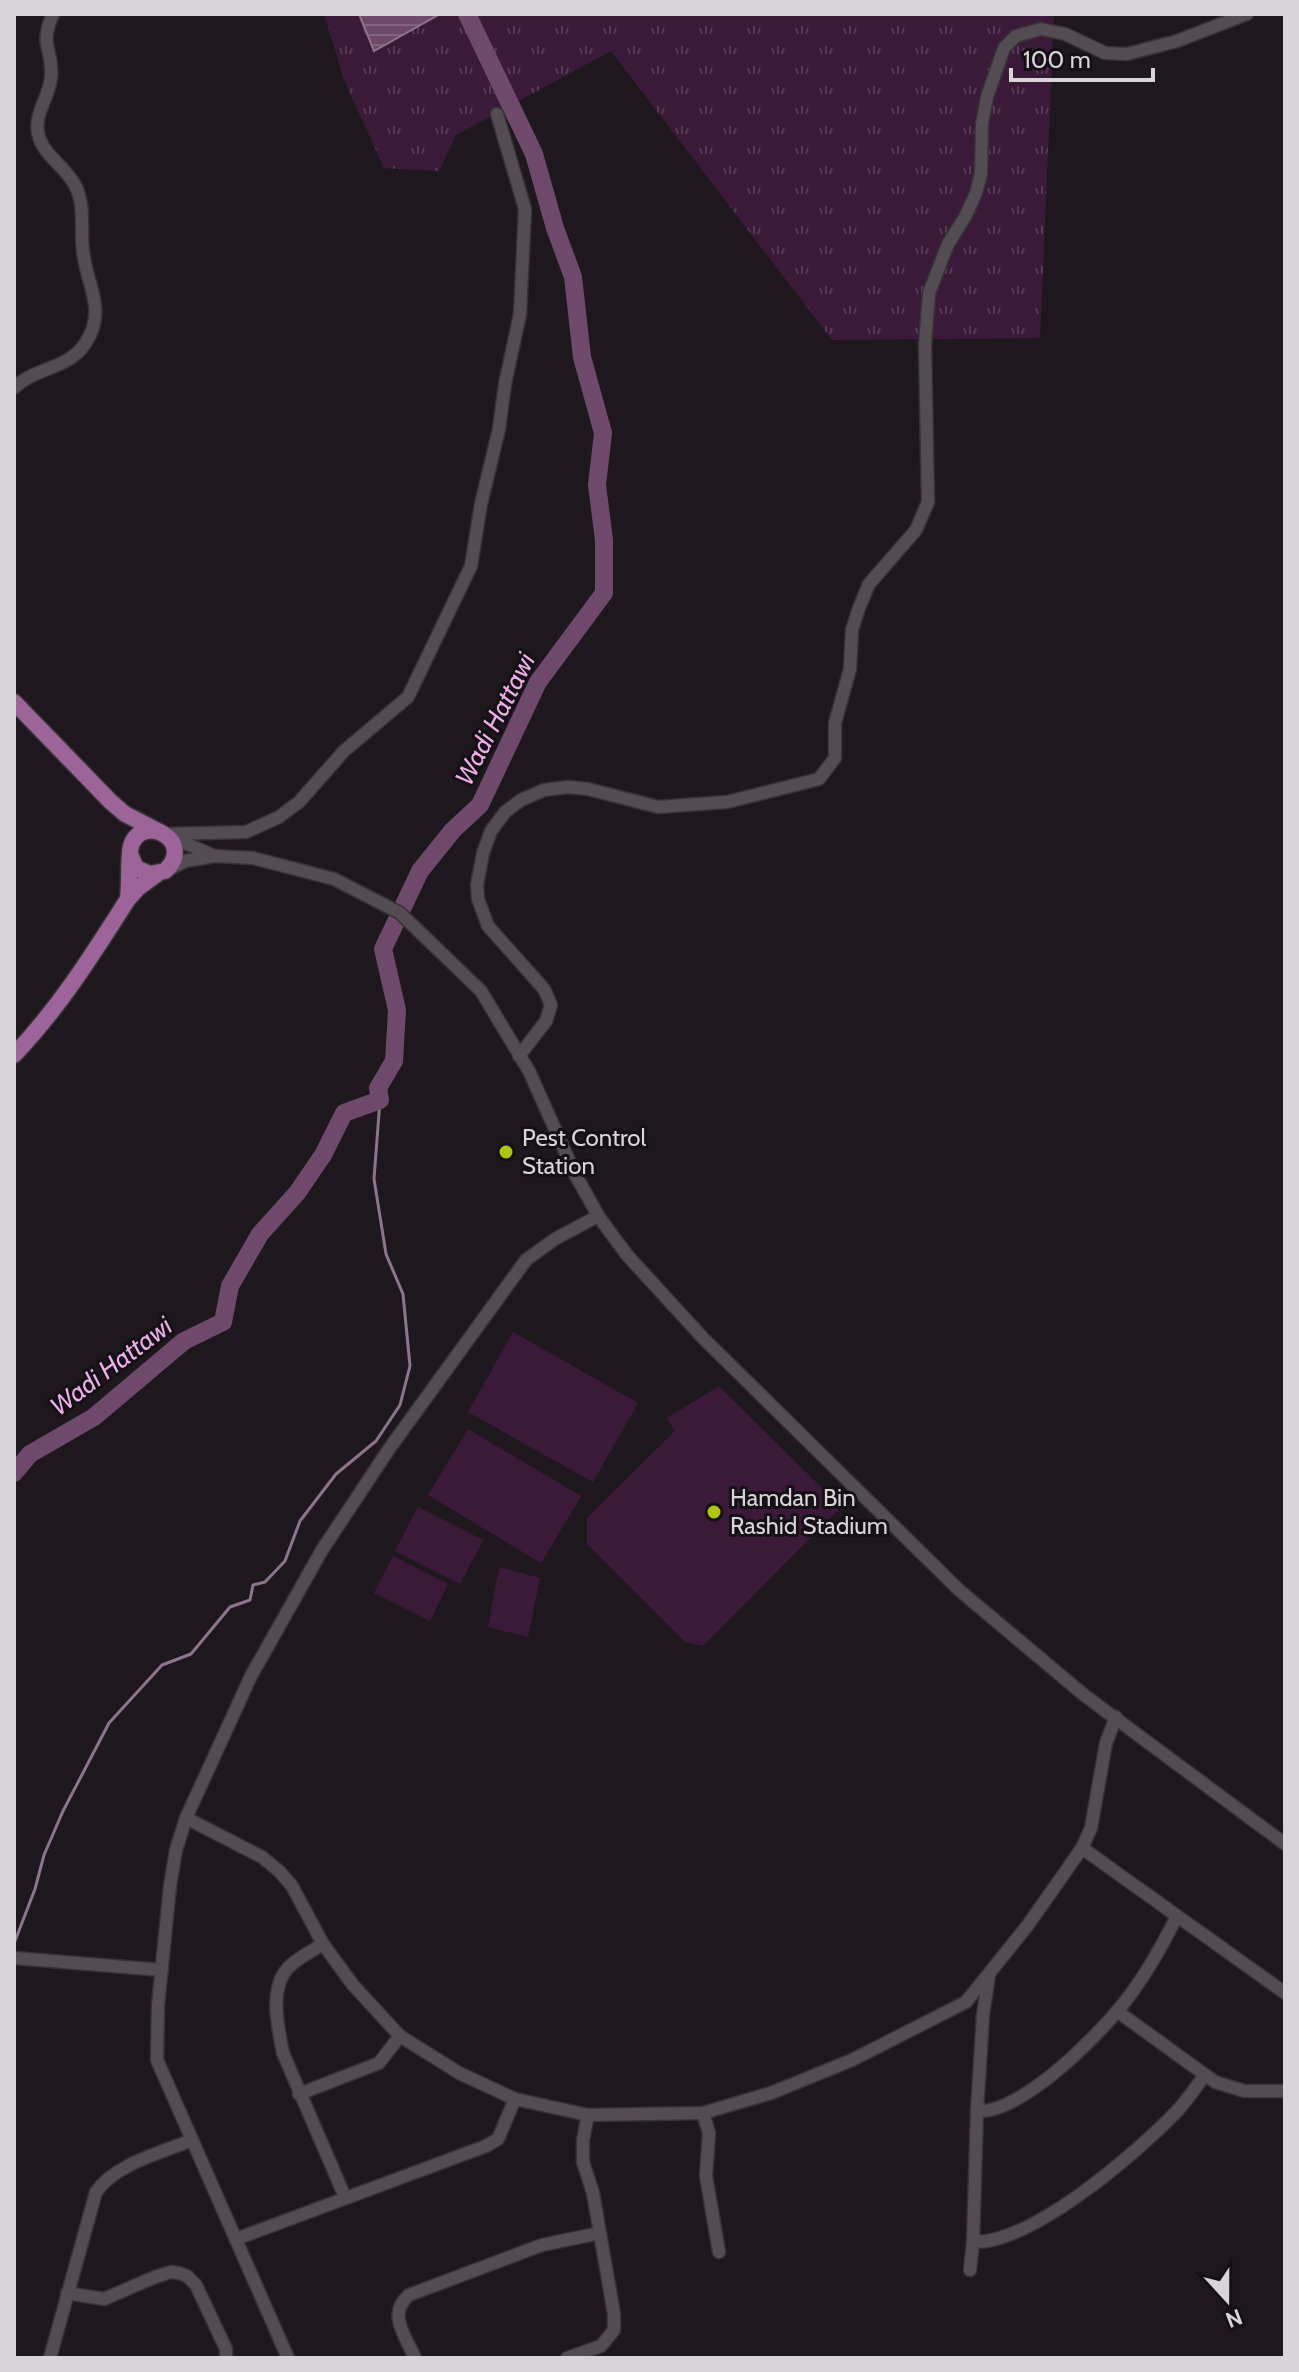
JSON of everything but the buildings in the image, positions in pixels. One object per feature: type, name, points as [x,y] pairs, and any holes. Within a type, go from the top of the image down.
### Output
[{"type":"main road","points":[[14,702],[111,802],[125,814],[163,834],[174,847],[175,854],[170,866],[138,888],[128,899],[76,979],[37,1031],[14,1055]]},
{"type":"main road","points":[[111,802],[136,868],[143,872],[161,872]]},
{"type":"main road","points":[[128,899],[130,854],[134,840],[153,831],[163,834]]},
{"type":"street","points":[[14,388],[28,376],[59,366],[78,352],[90,334],[95,312],[92,283],[83,252],[82,205],[69,174],[44,147],[37,127],[51,78],[45,39],[53,14]]},
{"type":"street","points":[[519,1056],[546,1021],[551,1005],[544,989],[488,926],[478,899],[477,885],[483,853],[491,831],[505,812],[521,800],[544,790],[568,787],[658,807],[727,802],[819,779],[835,758],[835,723],[850,669],[852,630],[859,608],[869,584],[916,530],[928,502],[925,345],[929,293],[948,244],[976,193],[981,174],[982,124],[987,97],[1004,48],[1024,32],[1041,29],[1065,34],[1105,53],[1127,54],[1177,41],[1247,14]]},
{"type":"street","points":[[163,834],[246,832],[279,817],[299,802],[344,751],[408,697],[471,566],[520,314],[525,209],[497,114]]},
{"type":"street","points":[[163,834],[215,856]]},
{"type":"street","points":[[161,872],[185,861],[215,856],[253,858],[334,879],[400,913],[481,991],[519,1056],[596,1212],[627,1255],[703,1338],[959,1590],[1084,1695],[1285,1844]]},
{"type":"street","points":[[288,2358],[157,2060],[162,1970],[176,1850],[186,1818],[251,1676],[322,1550],[389,1449],[526,1260],[596,1212]]},
{"type":"street","points":[[186,1818],[262,1857],[280,1872],[292,1886],[323,1944],[353,1985],[400,2036],[459,2073],[515,2099],[588,2115],[617,2117],[703,2113],[771,2093],[838,2065],[966,2002],[1028,1925],[1082,1848],[1091,1828],[1106,1743],[1116,1717]]},
{"type":"street","points":[[1082,1848],[1285,1993]]},
{"type":"street","points":[[977,2111],[990,2112],[1009,2105],[1069,2060],[1117,2011],[1159,1952],[1177,1916]]},
{"type":"street","points":[[323,1944],[290,1966],[280,1978],[277,1993],[283,2053],[345,2197]]},
{"type":"street","points":[[14,1958],[162,1970]]},
{"type":"street","points":[[970,2270],[977,2111],[990,1972]]},
{"type":"street","points":[[954,2008],[968,2008],[983,2022]]},
{"type":"street","points":[[1117,2011],[1215,2082],[1244,2091],[1285,2091]]},
{"type":"street","points":[[299,2094],[379,2063],[400,2036]]},
{"type":"street","points":[[973,2242],[1014,2234],[1078,2195],[1129,2155],[1180,2108],[1205,2075]]},
{"type":"street","points":[[236,2239],[469,2153],[498,2139],[515,2099]]},
{"type":"street","points":[[703,2113],[709,2133],[706,2176],[719,2252]]},
{"type":"street","points":[[567,2358],[601,2346],[614,2330],[614,2314],[593,2193],[583,2162],[588,2115]]},
{"type":"street","points":[[50,2358],[96,2192],[104,2180],[120,2171],[192,2140]]},
{"type":"street","points":[[415,2358],[397,2314],[400,2303],[409,2295],[542,2245],[600,2233]]},
{"type":"street","points":[[67,2293],[104,2299],[171,2272],[187,2276],[196,2285],[226,2349],[226,2358]]},
{"type":"green space","points":[[324,14],[1054,14],[1040,338],[832,340],[611,51],[456,135],[439,171],[384,168],[344,80]]},
{"type":"green space","points":[[513,1332],[638,1403],[593,1482],[468,1412]]},
{"type":"green space","name":"Hamdan Bin Rashid Stadium","points":[[719,1386],[841,1507],[703,1646],[685,1642],[587,1544],[587,1518],[675,1431],[667,1418]]},
{"type":"green space","points":[[468,1429],[581,1496],[541,1563],[428,1495]]},
{"type":"green space","points":[[418,1507],[483,1540],[460,1584],[395,1551]]},
{"type":"green space","points":[[393,1556],[448,1584],[430,1621],[374,1593]]},
{"type":"green space","points":[[499,1567],[540,1578],[528,1637],[488,1627]]},
{"type":"shaded area","points":[[359,14],[440,14],[374,51]]},
{"type":"waterway","name":"Wadi Hattawi","points":[[14,1473],[30,1454],[94,1417],[184,1341],[223,1322],[230,1286],[260,1234],[297,1193],[323,1155],[344,1113],[380,1100],[378,1088],[394,1061],[397,1010],[383,949],[420,871],[453,830],[480,805],[538,682],[604,593],[604,540],[597,485],[603,433],[582,357],[573,277],[534,154],[467,14]]},
{"type":"waterway","points":[[15,1941],[44,1855],[109,1723],[162,1665],[191,1654],[230,1607],[250,1600],[253,1585],[265,1582],[285,1561],[300,1521],[336,1474],[376,1441],[400,1405],[410,1366],[403,1294],[386,1254],[374,1179],[380,1100]]},
{"type":"place","name":"Pest Control Station","points":[[506,1152]]},
{"type":"place","name":"Hamdan Bin Rashid Stadium","points":[[714,1512]]}]
